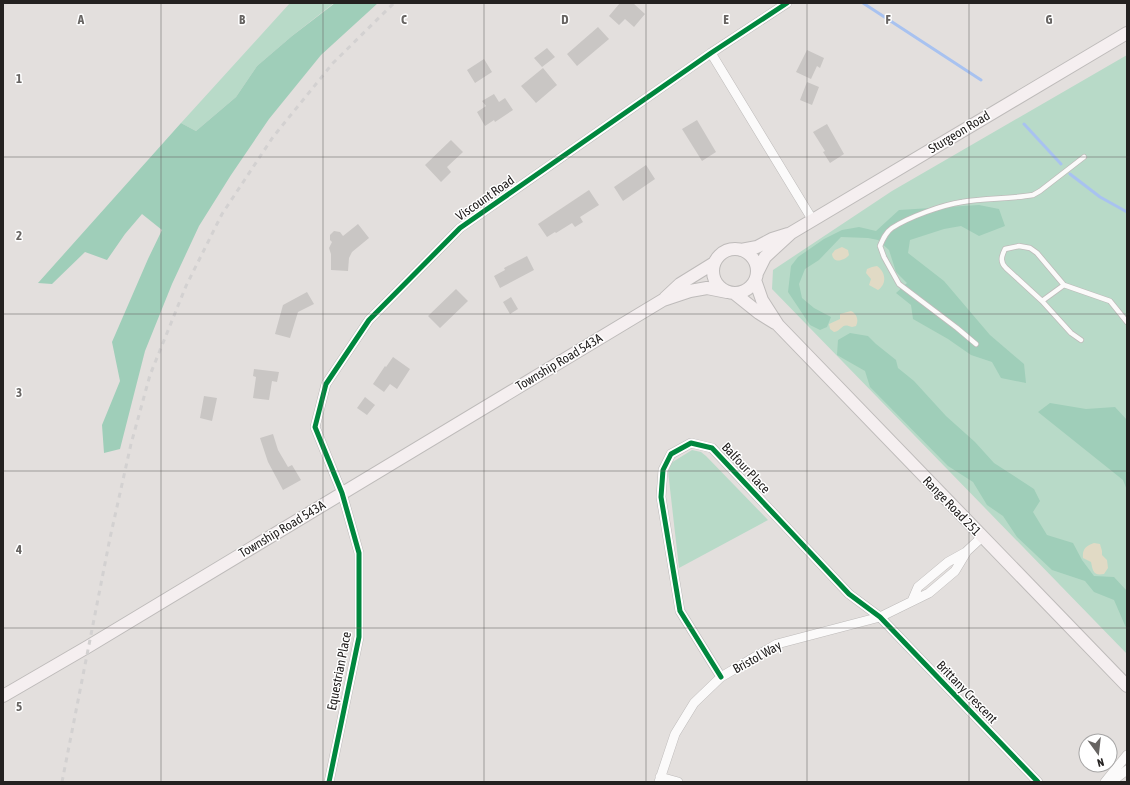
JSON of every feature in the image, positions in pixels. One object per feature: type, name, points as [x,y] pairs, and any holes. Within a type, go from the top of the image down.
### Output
[{"type":"main road","name":"Sturgeon Road","points":[[741,250],[757,247],[772,239],[791,232],[1127,33]]},
{"type":"main road","name":"Sturgeon Road","points":[[756,276],[765,257],[791,232]]},
{"type":"main road","points":[[734,249],[741,250],[753,259],[756,266],[756,276],[752,285],[746,290],[730,293],[716,283],[712,270],[714,263],[722,253],[734,249]]},
{"type":"main road","name":"Township Road 543A","points":[[3,696],[96,642],[663,300],[680,284],[705,270],[714,263]]},
{"type":"main road","name":"Range Road 251","points":[[756,276],[762,300],[778,325],[1127,686]]},
{"type":"main road","name":"Township Road 543A","points":[[663,300],[690,291],[707,288],[730,293]]},
{"type":"main road","name":"Range Road 251","points":[[730,293],[778,325]]},
{"type":"street","name":"Viscount Road","points":[[342,493],[315,427],[326,384],[369,320],[460,228],[711,53],[787,3]]},
{"type":"street","points":[[711,53],[812,220]]},
{"type":"street","name":"Balfour Place","points":[[721,677],[680,611],[661,497],[663,470],[671,454],[691,443],[712,448],[849,594],[880,617]]},
{"type":"street","name":"Equestrian Place","points":[[329,782],[359,637],[359,553],[342,493]]},
{"type":"street","name":"Bristol Way","points":[[660,780],[675,734],[694,703],[721,677],[777,644],[880,617],[912,601],[918,587],[948,562],[967,551],[982,537]]},
{"type":"street","name":"Brittany Crescent","points":[[880,617],[1038,782]]},
{"type":"street","points":[[1105,782],[1127,755]]},
{"type":"street","points":[[1111,782],[1127,770]]},
{"type":"street","points":[[660,780],[678,782]]},
{"type":"lane","points":[[976,344],[900,284],[884,257],[880,246],[884,236],[892,229],[905,222],[944,206],[962,202],[1033,195],[1040,192],[1084,157]]},
{"type":"lane","points":[[1081,340],[1071,333],[1042,301],[1002,264],[1001,257],[1004,250],[1019,246],[1030,248],[1037,253],[1064,285],[1110,302],[1127,322]]},
{"type":"lane","points":[[1042,301],[1064,285]]},
{"type":"green space","points":[[290,3],[334,3],[257,66],[236,97],[196,131],[181,123]]},
{"type":"green space","points":[[335,3],[378,3],[321,55],[269,119],[199,226],[172,284],[145,351],[120,449],[104,453],[102,425],[120,381],[112,342],[162,230],[142,214],[125,234],[107,260],[85,252],[52,284],[38,283],[181,123],[196,131],[236,97],[257,66],[292,36]]},
{"type":"green space","points":[[1127,55],[1127,654],[772,289],[773,270],[892,191]]},
{"type":"green space","points":[[979,205],[999,209],[1005,226],[979,236],[961,226],[944,229],[910,240],[908,253],[944,281],[990,335],[1024,364],[1026,383],[1001,378],[992,362],[971,355],[948,339],[913,319],[911,305],[896,293],[907,283],[896,272],[889,250],[878,240],[841,237],[819,260],[805,269],[799,284],[802,298],[814,308],[831,317],[827,327],[820,330],[810,325],[788,292],[791,266],[798,257],[824,239],[842,230],[859,227],[876,231],[899,210]]},
{"type":"green space","points":[[850,333],[868,336],[896,360],[898,368],[914,381],[946,416],[975,442],[994,463],[1034,489],[1040,501],[1033,512],[1047,535],[1073,543],[1082,560],[1094,576],[1114,577],[1127,591],[1127,630],[1114,600],[1094,592],[1085,581],[1052,570],[1017,537],[1003,516],[987,505],[973,482],[948,466],[870,387],[865,371],[837,355],[838,340]]},
{"type":"green space","points":[[1050,403],[1086,409],[1115,407],[1127,420],[1127,490],[1123,480],[1038,412]]},
{"type":"green space","points":[[692,450],[701,452],[706,456],[768,520],[679,568],[668,471],[671,463]]},
{"type":"sand","points":[[842,247],[848,250],[849,255],[842,260],[834,259],[832,254],[835,250]]},
{"type":"sand","points":[[877,266],[884,275],[883,285],[878,290],[869,285],[871,279],[866,273],[867,269]]},
{"type":"sand","points":[[851,311],[857,317],[856,326],[852,327],[846,325],[834,332],[830,329],[829,324],[840,319],[840,314]]},
{"type":"sand","points":[[1094,543],[1100,544],[1102,555],[1107,560],[1108,568],[1104,574],[1094,572],[1091,562],[1083,558],[1085,548]]},
{"type":"building","points":[[620,3],[633,3],[645,14],[634,27],[625,19],[619,25],[609,16]]},
{"type":"building","points":[[598,27],[609,39],[577,66],[567,54]]},
{"type":"building","points":[[547,48],[555,57],[542,67],[534,58]]},
{"type":"building","points":[[807,50],[824,58],[820,68],[817,66],[811,79],[796,72]]},
{"type":"building","points":[[484,59],[492,72],[475,83],[467,70]]},
{"type":"building","points":[[543,68],[557,85],[536,103],[521,86]]},
{"type":"building","points":[[807,82],[819,87],[812,105],[800,100]]},
{"type":"building","points":[[494,94],[499,102],[505,98],[513,110],[495,122],[494,120],[485,126],[477,112],[486,106],[482,101]]},
{"type":"building","points":[[697,120],[716,152],[702,161],[682,129]]},
{"type":"building","points":[[827,124],[844,154],[830,163],[823,152],[825,151],[813,132]]},
{"type":"building","points":[[451,140],[463,152],[447,167],[451,172],[441,182],[425,165]]},
{"type":"building","points":[[646,165],[655,179],[623,201],[614,187]]},
{"type":"building","points":[[589,190],[599,205],[580,217],[583,222],[575,227],[572,223],[547,237],[538,224]]},
{"type":"building","points":[[358,224],[369,238],[352,252],[349,258],[348,271],[331,270],[331,254],[329,248],[332,242],[330,240],[330,235],[334,231],[340,232],[343,236]]},
{"type":"building","points":[[527,256],[534,270],[500,288],[494,276],[505,270],[504,268]]},
{"type":"building","points":[[456,289],[468,301],[440,328],[428,316]]},
{"type":"building","points":[[307,292],[314,304],[298,312],[290,338],[275,334],[283,305]]},
{"type":"building","points":[[511,297],[518,309],[510,314],[503,302]]},
{"type":"building","points":[[393,357],[410,369],[397,389],[390,384],[384,392],[373,384]]},
{"type":"building","points":[[254,369],[279,372],[277,382],[272,381],[269,400],[253,398],[256,377],[253,376]]},
{"type":"building","points":[[204,396],[217,398],[212,421],[200,418]]},
{"type":"building","points":[[365,397],[375,405],[367,415],[357,408]]},
{"type":"building","points":[[273,434],[278,450],[288,467],[292,465],[301,480],[283,490],[268,462],[260,438]]},
{"type":"waterway","points":[[863,3],[981,80]]},
{"type":"waterway","points":[[1024,124],[1061,164]]},
{"type":"waterway","points":[[1070,174],[1100,197],[1127,212]]},
{"type":"railway","points":[[62,782],[110,538],[131,444],[150,375],[186,286],[222,214],[273,137],[333,63],[394,3]]},
{"type":"cycle path","points":[[329,782],[359,637],[359,553],[342,493],[315,427],[326,384],[369,320],[460,228],[711,53],[787,3]]},
{"type":"cycle path","points":[[721,677],[680,611],[661,497],[663,470],[671,454],[691,443],[712,448],[849,594],[880,617],[1038,782]]}]
